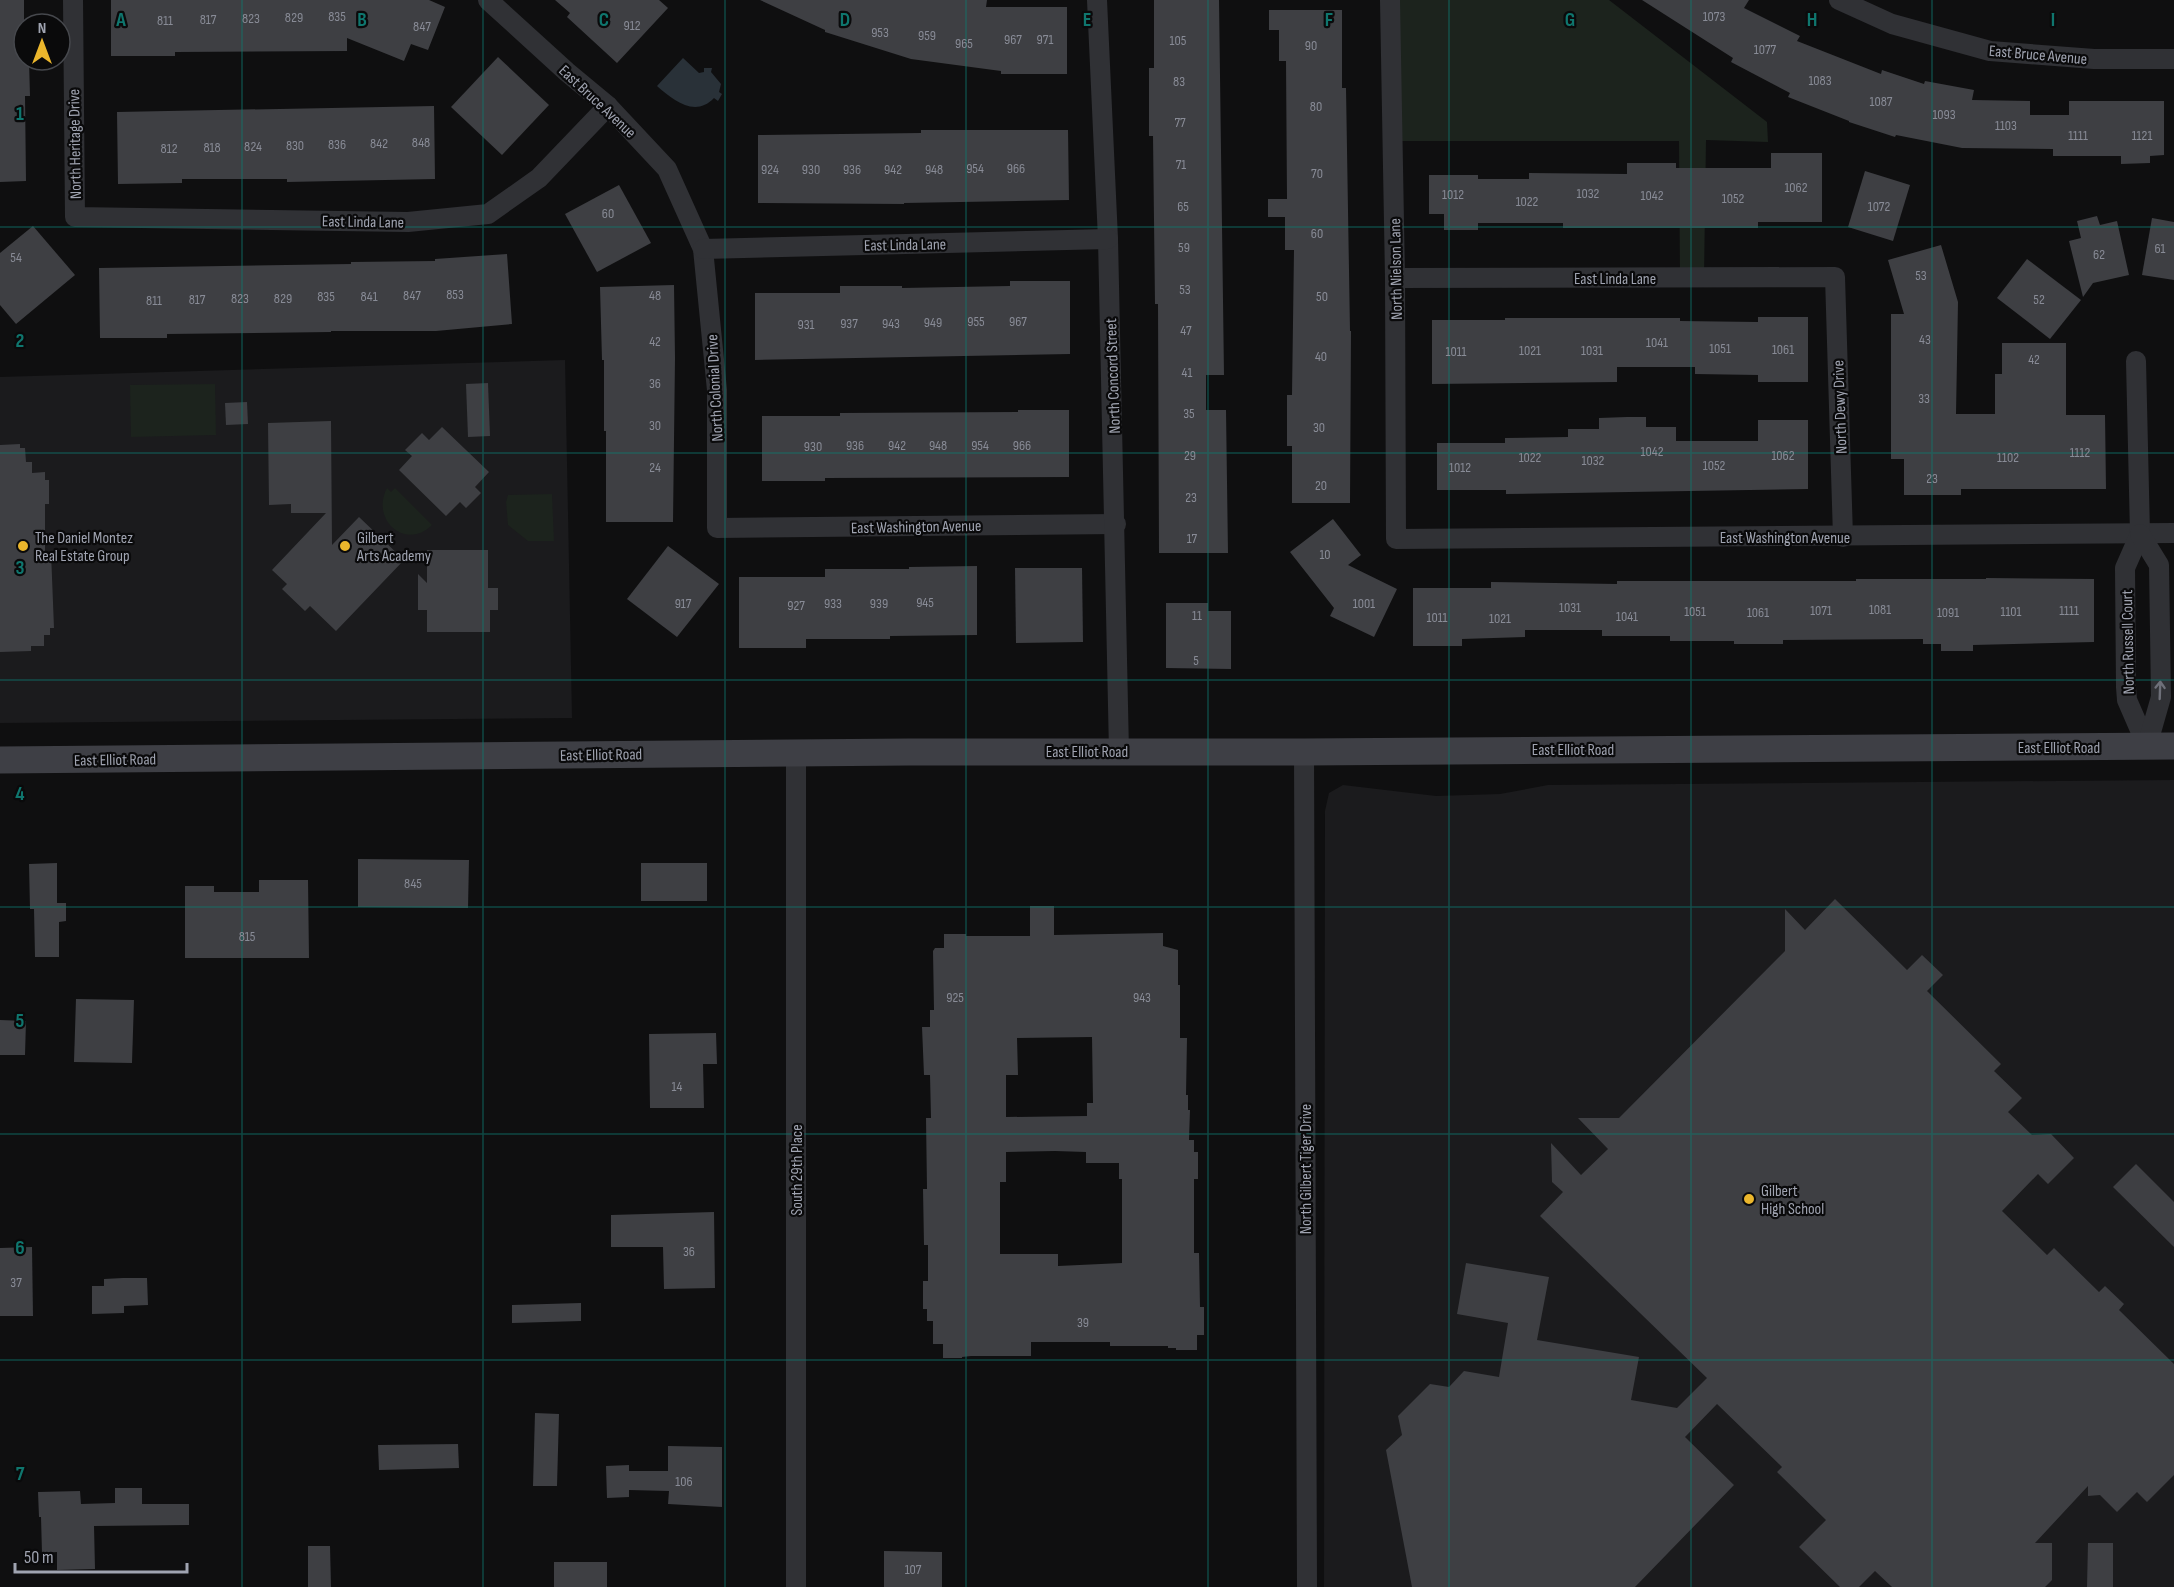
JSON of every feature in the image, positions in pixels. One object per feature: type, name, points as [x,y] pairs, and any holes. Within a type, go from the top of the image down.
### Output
[{"type":"main road","name":"East Elliot Road","points":[[0,760],[796,752],[1304,752],[2174,746]]},
{"type":"street","name":"North Heritage Drive","points":[[73,0],[75,217]]},
{"type":"street","name":"East Bruce Avenue","points":[[488,0],[608,106],[668,169],[703,249]]},
{"type":"street","name":"North Concord Street","points":[[1096,0],[1108,239],[1116,524],[1119,752]]},
{"type":"street","name":"North Nielson Lane","points":[[1390,0],[1395,278],[1396,539]]},
{"type":"street","name":"East Bruce Avenue","points":[[1839,0],[1892,24],[1990,51],[2094,59],[2174,58]]},
{"type":"street","name":"East Linda Lane","points":[[75,217],[408,222],[488,214],[539,178],[608,106]]},
{"type":"street","name":"East Linda Lane","points":[[703,249],[1108,239]]},
{"type":"street","name":"North Colonial Drive","points":[[703,249],[717,390],[717,528]]},
{"type":"street","name":"East Linda Lane","points":[[1395,278],[1835,277]]},
{"type":"street","name":"North Dewy Drive","points":[[1835,277],[1843,537]]},
{"type":"street","name":"North Russell Court","points":[[2136,361],[2140,534],[2125,568],[2126,687],[2127,700],[2147,746]]},
{"type":"street","name":"East Washington Avenue","points":[[717,528],[1116,524]]},
{"type":"street","name":"East Washington Avenue","points":[[1396,539],[2174,533]]},
{"type":"street","name":"North Russell Court","points":[[2140,534],[2159,565],[2161,697],[2147,746]]},
{"type":"street","name":"South 29th Place","points":[[796,752],[796,1587]]},
{"type":"street","name":"North Gilbert Tiger Drive","points":[[1304,752],[1307,1587]]},
{"type":"shaded area","points":[[1390,0],[1609,0],[1767,122],[1768,142],[1706,140],[1704,278],[1680,278],[1679,141],[1393,141]]},
{"type":"shaded area","points":[[683,58],[699,73],[704,72],[704,68],[712,68],[711,72],[721,84],[719,92],[722,94],[718,101],[714,98],[707,104],[692,107],[670,97],[657,86]]},
{"type":"shaded area","name":"Gilbert Arts Academy","points":[[565,360],[572,718],[0,723],[0,377]]},
{"type":"shaded area","points":[[215,384],[216,435],[131,437],[130,385]]},
{"type":"shaded area","points":[[387,488],[391,492],[395,488],[432,525],[412,535],[393,528],[383,511],[383,500]]},
{"type":"shaded area","points":[[552,494],[554,541],[528,541],[508,525],[506,502],[508,495]]},
{"type":"shaded area","name":"Gilbert High School","points":[[2174,780],[2174,1587],[1324,1587],[1325,811],[1329,793],[1343,785],[1436,796],[1500,794],[1548,785]]},
{"type":"building","points":[[0,0],[24,0],[24,12],[12,12],[12,72],[29,72],[30,96],[25,96],[26,181],[0,182]]},
{"type":"building","points":[[111,0],[429,0],[445,7],[428,50],[411,44],[404,61],[347,38],[347,51],[175,52],[175,56],[111,56]]},
{"type":"building","points":[[555,0],[659,0],[668,8],[617,63],[567,17],[570,13]]},
{"type":"building","points":[[760,0],[987,0],[986,7],[1067,7],[1067,74],[1001,74],[1001,71],[911,59],[825,32]]},
{"type":"building","points":[[1154,0],[1219,0],[1224,375],[1206,375],[1206,410],[1226,410],[1228,553],[1159,553],[1158,304],[1155,304],[1153,136],[1149,136],[1149,68],[1154,68]]},
{"type":"building","points":[[1642,0],[1749,0],[1744,8],[1800,36],[1797,41],[1881,74],[1882,70],[1924,84],[1925,81],[1974,90],[1972,100],[2030,101],[2030,115],[2069,115],[2069,101],[2164,101],[2164,155],[2150,156],[2150,163],[2121,164],[2121,156],[2053,156],[2053,149],[1962,148],[1896,135],[1895,137],[1849,122],[1788,97],[1790,93],[1731,62],[1733,58]]},
{"type":"building","points":[[1269,10],[1342,10],[1342,88],[1346,88],[1351,331],[1350,503],[1292,503],[1292,446],[1287,446],[1287,395],[1292,395],[1294,250],[1285,250],[1285,217],[1268,217],[1268,199],[1287,199],[1286,61],[1279,61],[1279,30],[1269,30]]},
{"type":"building","points":[[498,57],[549,105],[502,155],[451,107]]},
{"type":"building","points":[[434,106],[435,179],[287,182],[287,179],[182,179],[182,183],[118,184],[117,112]]},
{"type":"building","points":[[921,130],[1068,130],[1069,200],[904,204],[758,203],[758,135],[921,133]]},
{"type":"building","points":[[1771,153],[1822,153],[1822,222],[1758,222],[1758,228],[1563,228],[1563,223],[1478,223],[1478,230],[1444,230],[1444,214],[1429,214],[1429,175],[1478,175],[1478,179],[1529,179],[1529,173],[1627,174],[1627,163],[1676,163],[1676,168],[1771,168]]},
{"type":"building","points":[[1865,171],[1910,185],[1893,241],[1848,227]]},
{"type":"building","points":[[619,185],[651,243],[597,272],[565,214]]},
{"type":"building","points":[[2097,216],[2100,225],[2117,221],[2129,275],[2093,283],[2083,297],[2069,241],[2081,238],[2077,221]]},
{"type":"building","points":[[2152,218],[2174,222],[2174,280],[2142,275]]},
{"type":"building","points":[[33,226],[75,275],[16,324],[0,305],[0,253]]},
{"type":"building","points":[[1941,245],[1958,302],[1956,414],[1995,414],[1995,374],[2002,374],[2002,343],[2066,343],[2066,415],[2105,415],[2106,489],[1961,489],[1961,495],[1904,495],[1904,459],[1891,459],[1891,314],[1904,314],[1888,260]]},
{"type":"building","points":[[507,254],[512,324],[436,331],[167,334],[167,338],[100,338],[99,268],[351,264],[351,262],[435,261],[435,259]]},
{"type":"building","points":[[2027,259],[2081,300],[2050,339],[1997,298]]},
{"type":"building","points":[[1010,281],[1070,281],[1070,354],[755,360],[755,293],[840,293],[840,286],[902,286],[902,288],[1010,286]]},
{"type":"building","points":[[674,285],[673,522],[606,522],[606,431],[604,431],[604,360],[602,360],[600,287]]},
{"type":"building","points":[[1758,317],[1808,317],[1808,382],[1758,382],[1758,375],[1695,374],[1695,367],[1617,367],[1617,382],[1432,384],[1432,320],[1680,318],[1680,321],[1758,322]]},
{"type":"building","points":[[488,383],[490,436],[468,437],[466,384]]},
{"type":"building","points":[[247,402],[248,424],[226,425],[225,403]]},
{"type":"building","points":[[1018,410],[1069,410],[1069,477],[825,478],[825,481],[762,481],[762,416],[1018,412]]},
{"type":"building","points":[[1646,417],[1646,427],[1676,427],[1676,441],[1758,441],[1758,420],[1808,420],[1808,489],[1506,494],[1506,490],[1437,490],[1437,443],[1505,443],[1505,438],[1568,437],[1568,429],[1599,429],[1599,418]]},
{"type":"building","points":[[331,421],[332,545],[359,517],[404,560],[336,631],[310,606],[305,611],[282,589],[287,584],[272,570],[326,513],[291,513],[291,504],[269,505],[268,423]]},
{"type":"building","points":[[442,427],[489,472],[475,487],[481,493],[466,508],[460,502],[446,516],[399,470],[412,456],[405,450],[422,433],[429,440]]},
{"type":"building","name":"The Daniel Montez Real Estate Group","points":[[20,444],[20,448],[25,448],[26,462],[32,462],[32,473],[45,472],[45,480],[49,480],[49,504],[45,504],[45,552],[51,552],[54,628],[50,628],[50,635],[44,635],[44,646],[31,646],[31,651],[0,652],[0,445]]},
{"type":"building","points":[[1333,519],[1361,555],[1348,565],[1397,589],[1374,637],[1330,616],[1334,608],[1290,552]]},
{"type":"building","points":[[668,546],[719,584],[677,637],[627,599]]},
{"type":"building","points":[[427,550],[488,550],[488,588],[498,588],[498,610],[490,610],[490,632],[427,632],[427,610],[418,610],[418,574],[427,583]]},
{"type":"building","points":[[977,566],[977,635],[890,636],[890,639],[806,639],[806,648],[739,648],[739,577],[825,577],[825,569]]},
{"type":"building","points":[[1015,568],[1082,568],[1083,642],[1016,643]]},
{"type":"building","points":[[1856,579],[2094,579],[2094,642],[1973,645],[1973,651],[1941,651],[1941,644],[1923,644],[1923,639],[1783,640],[1783,644],[1734,644],[1734,641],[1670,641],[1670,636],[1602,636],[1602,630],[1525,630],[1525,637],[1462,639],[1462,646],[1413,646],[1413,588],[1491,588],[1491,582],[1617,584],[1617,581],[1856,581]]},
{"type":"building","points":[[1166,603],[1208,603],[1208,611],[1231,611],[1231,669],[1166,668]]},
{"type":"building","points":[[358,859],[469,860],[468,908],[358,907]]},
{"type":"building","points":[[57,863],[57,903],[66,903],[66,921],[59,922],[59,957],[35,957],[34,909],[30,909],[29,864]]},
{"type":"building","points":[[641,863],[707,863],[707,901],[641,901]]},
{"type":"building","points":[[259,880],[308,880],[309,958],[185,958],[185,886],[214,886],[214,892],[259,892]]},
{"type":"building","points":[[1835,899],[1907,970],[1922,955],[1943,975],[1927,991],[2001,1064],[1994,1071],[2022,1098],[2008,1112],[2032,1135],[2051,1134],[2074,1158],[2048,1184],[2038,1174],[2002,1211],[2047,1255],[2054,1248],[2099,1292],[2105,1286],[2124,1304],[2119,1310],[2174,1364],[2174,1475],[2147,1502],[2137,1492],[2117,1512],[2100,1495],[2088,1496],[2088,1486],[2035,1543],[2052,1543],[2052,1580],[2045,1587],[1892,1587],[1875,1571],[1859,1587],[1840,1587],[1799,1547],[1826,1520],[1777,1472],[1782,1467],[1717,1404],[1685,1437],[1734,1485],[1635,1587],[1412,1587],[1386,1450],[1402,1435],[1398,1416],[1430,1384],[1449,1387],[1464,1371],[1499,1377],[1508,1323],[1457,1314],[1466,1263],[1549,1277],[1537,1340],[1639,1357],[1631,1400],[1677,1408],[1707,1378],[1540,1216],[1563,1192],[1552,1182],[1551,1143],[1581,1175],[1608,1149],[1578,1118],[1619,1118],[1785,951],[1785,909],[1805,930]]},
{"type":"building","points":[[1030,906],[1054,906],[1054,935],[1163,933],[1163,946],[1178,950],[1180,1038],[1187,1038],[1186,1095],[1188,1095],[1188,1110],[1190,1110],[1189,1140],[1194,1140],[1194,1152],[1198,1152],[1198,1179],[1194,1179],[1194,1253],[1199,1253],[1200,1307],[1204,1307],[1204,1335],[1197,1335],[1197,1350],[1176,1350],[1168,1346],[1110,1346],[1110,1342],[1031,1342],[1031,1356],[943,1358],[943,1344],[933,1344],[933,1321],[927,1321],[927,1309],[923,1309],[923,1281],[928,1281],[928,1245],[924,1245],[923,1189],[927,1189],[926,1118],[931,1118],[930,1075],[924,1075],[922,1027],[930,1027],[930,1010],[934,1010],[933,951],[935,948],[944,948],[944,934],[1030,936]],"holes":[[[1092,1037],[1093,1103],[1087,1103],[1087,1116],[1006,1117],[1006,1075],[1018,1075],[1017,1038]],[[1006,1152],[1086,1152],[1086,1163],[1119,1163],[1119,1179],[1122,1179],[1122,1263],[1058,1266],[1058,1254],[1000,1254],[1000,1182],[1006,1182]]]},
{"type":"building","points":[[76,999],[134,1000],[132,1063],[74,1062]]},
{"type":"building","points":[[0,1020],[26,1021],[25,1055],[0,1055]]},
{"type":"building","points":[[716,1033],[717,1064],[703,1064],[704,1108],[650,1108],[649,1034]]},
{"type":"building","points":[[2136,1164],[2174,1202],[2174,1247],[2113,1187]]},
{"type":"building","points":[[714,1212],[715,1288],[664,1289],[663,1247],[611,1247],[611,1215]]},
{"type":"building","points":[[32,1247],[33,1316],[0,1316],[0,1248]]},
{"type":"building","points":[[147,1278],[148,1305],[124,1306],[124,1313],[92,1314],[92,1286],[104,1286],[104,1279]]},
{"type":"building","points":[[581,1303],[581,1321],[512,1323],[512,1305]]},
{"type":"building","points":[[535,1413],[559,1414],[557,1486],[533,1486]]},
{"type":"building","points":[[458,1444],[459,1468],[379,1470],[378,1445]]},
{"type":"building","points":[[668,1446],[722,1447],[722,1507],[668,1504],[669,1491],[629,1490],[629,1497],[607,1498],[606,1466],[629,1465],[629,1471],[668,1471]]},
{"type":"building","points":[[115,1488],[142,1488],[142,1504],[189,1504],[189,1525],[94,1526],[95,1569],[57,1570],[57,1552],[42,1553],[38,1492],[80,1491],[81,1504],[115,1503]]},
{"type":"building","points":[[2088,1543],[2113,1543],[2113,1587],[2087,1587]]},
{"type":"building","points":[[308,1546],[330,1546],[331,1587],[308,1587]]},
{"type":"building","points":[[884,1551],[942,1552],[942,1587],[884,1587]]},
{"type":"building","points":[[554,1562],[607,1562],[607,1587],[554,1587]]},
{"type":"place","name":"The Daniel Montez Real Estate Group","points":[[23,546]]},
{"type":"place","name":"Gilbert Arts Academy","points":[[345,546]]},
{"type":"place","name":"Gilbert High School","points":[[1749,1199]]}]
